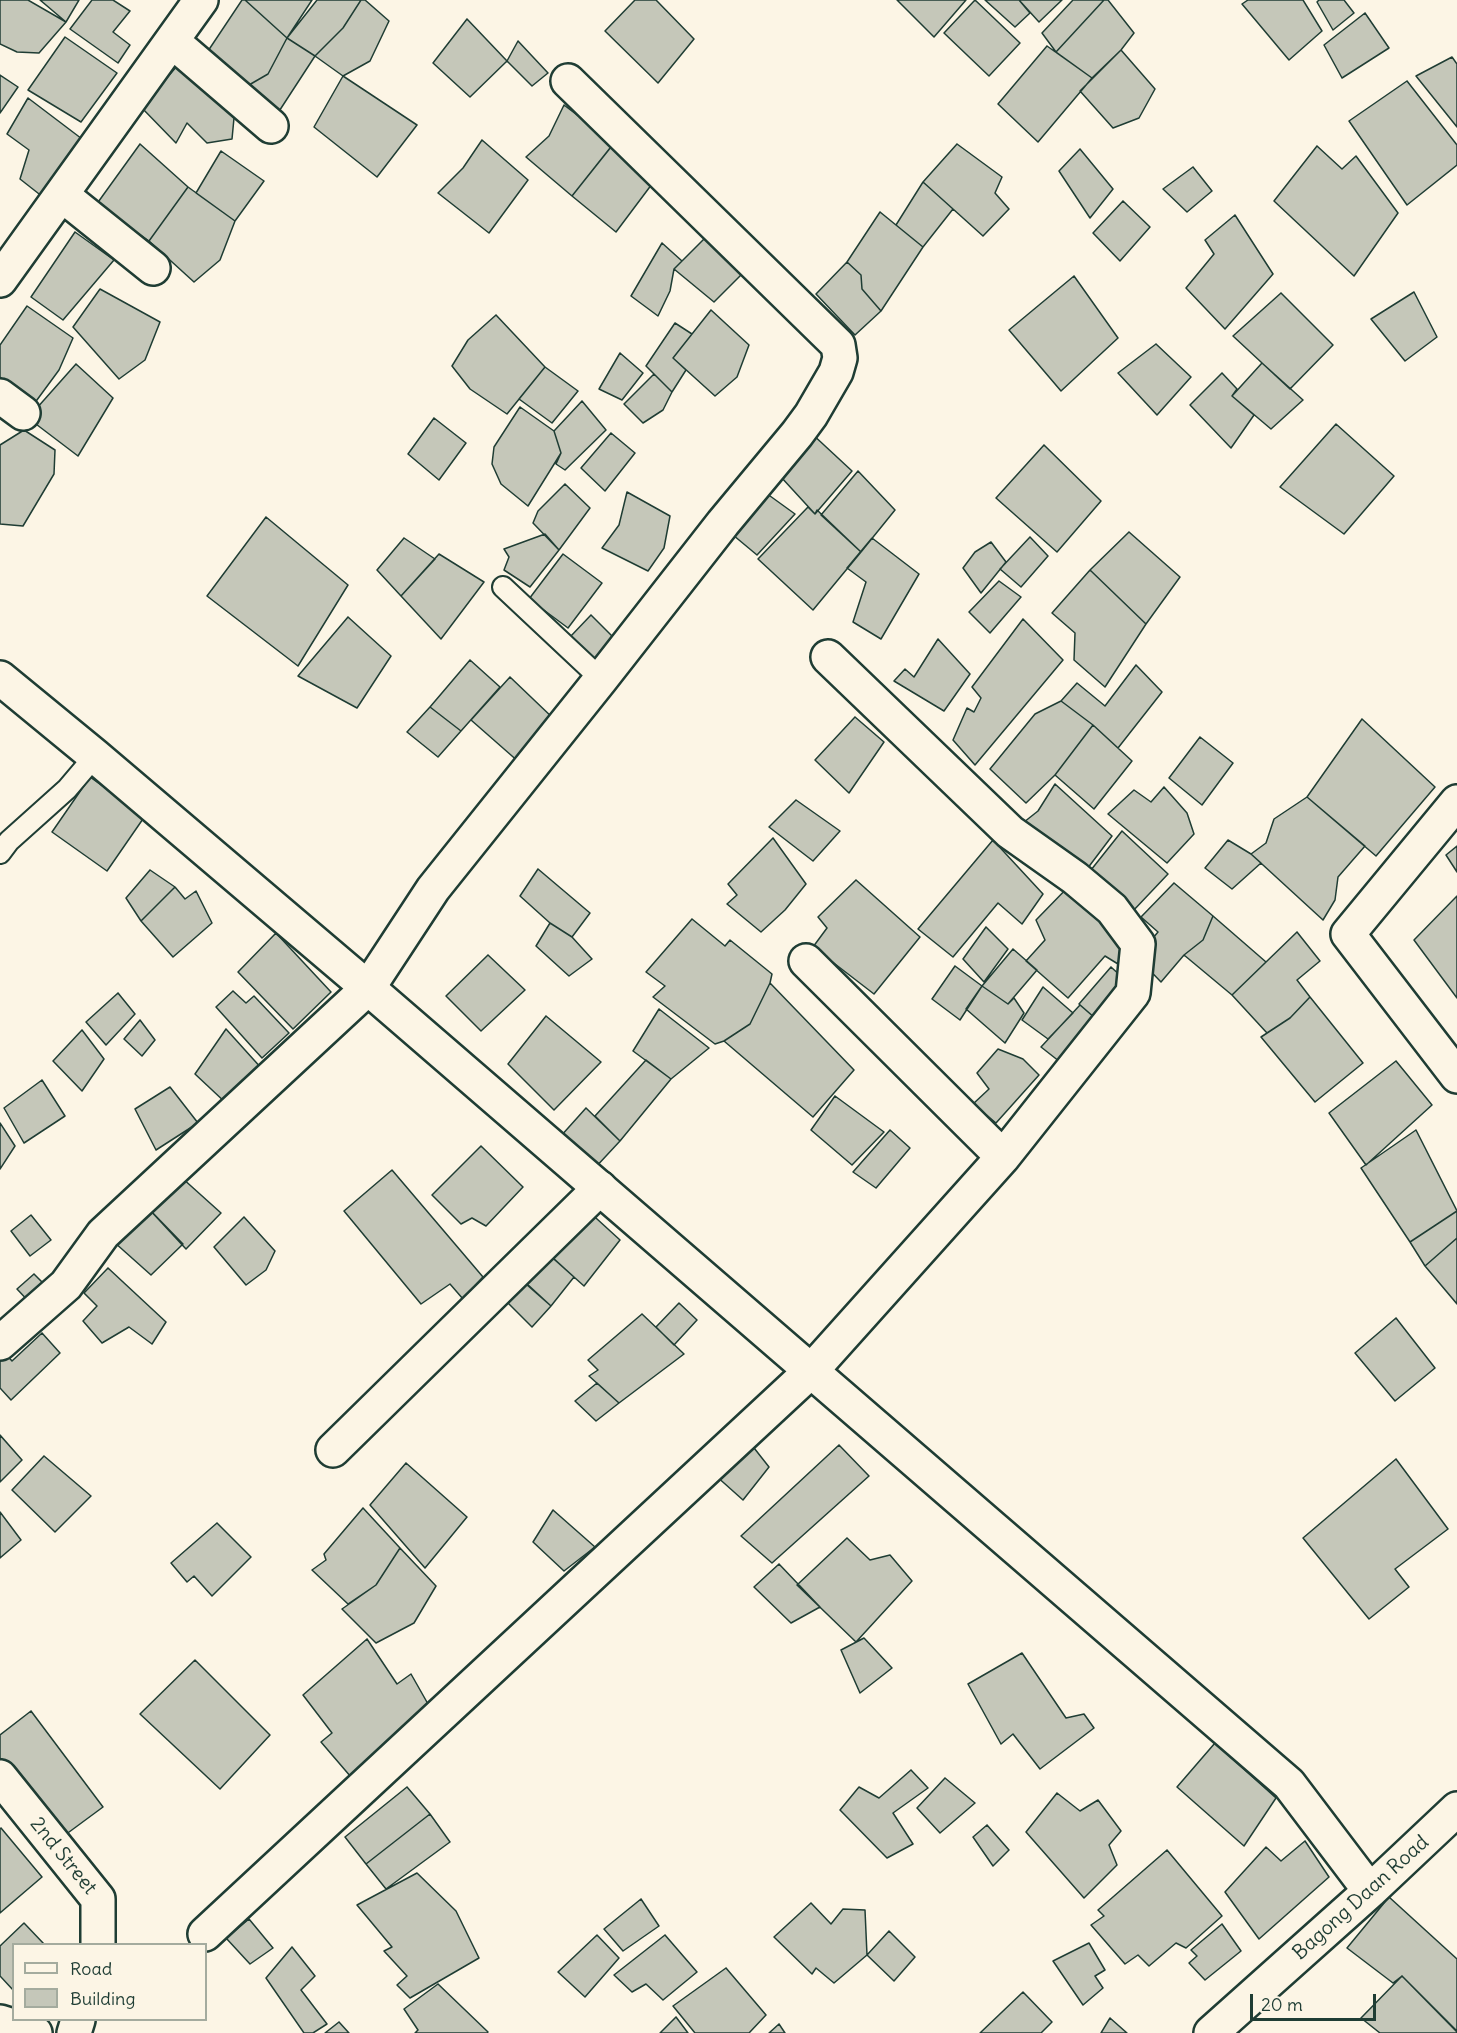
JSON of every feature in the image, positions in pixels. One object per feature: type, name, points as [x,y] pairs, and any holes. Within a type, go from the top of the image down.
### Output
[{"type":"street","points":[[0,280],[201,0]]},
{"type":"street","points":[[172,41],[272,126]]},
{"type":"street","points":[[0,1343],[66,1285],[103,1234],[368,988],[433,889],[811,415],[836,372],[840,358],[838,345],[568,81]]},
{"type":"street","points":[[62,195],[153,268]]},
{"type":"street","points":[[205,1934],[812,1371],[1003,1157],[1133,993],[1138,944],[1112,909],[1075,878],[1010,832],[828,657]]},
{"type":"street","points":[[0,678],[368,988],[1289,1785],[1370,1891]]},
{"type":"street","points":[[1457,802],[1348,934],[1457,1076]]},
{"type":"street","points":[[806,961],[1003,1157]]},
{"type":"street","points":[[333,1450],[600,1188]]},
{"type":"street","name":"2nd Street","points":[[0,1777],[98,1899],[98,1943]]},
{"type":"street","name":"Bagong Daan Road","points":[[1211,2033],[1370,1891],[1457,1809]]},
{"type":"street","points":[[0,2022],[35,2033]]},
{"type":"lane","points":[[503,587],[601,679]]},
{"type":"lane","points":[[0,853],[9,842],[68,789],[95,756]]},
{"type":"building","points":[[0,0],[28,0],[66,22],[39,53],[17,52],[0,44]]},
{"type":"building","points":[[40,0],[79,0],[66,22]]},
{"type":"building","points":[[92,0],[113,0],[130,11],[113,32],[130,45],[118,63],[70,29]]},
{"type":"building","points":[[242,0],[245,0],[287,38],[268,74],[242,89],[206,54]]},
{"type":"building","points":[[245,0],[312,0],[287,38]]},
{"type":"building","points":[[317,0],[361,0],[343,28],[315,56],[287,38]]},
{"type":"building","points":[[361,0],[365,0],[389,21],[370,61],[343,76],[315,56],[343,28]]},
{"type":"building","points":[[635,0],[656,0],[694,39],[658,83],[605,31]]},
{"type":"building","points":[[897,0],[966,0],[934,37]]},
{"type":"building","points":[[975,0],[1020,43],[989,76],[944,33]]},
{"type":"building","points":[[985,0],[1019,0],[1030,13],[1015,27]]},
{"type":"building","points":[[1019,0],[1062,0],[1039,22]]},
{"type":"building","points":[[1073,0],[1104,0],[1056,52],[1042,33]]},
{"type":"building","points":[[1104,0],[1108,0],[1134,33],[1121,50],[1092,78],[1056,52]]},
{"type":"building","points":[[1248,0],[1303,0],[1322,31],[1289,60],[1242,4]]},
{"type":"building","points":[[1319,0],[1344,0],[1354,13],[1333,30],[1317,2]]},
{"type":"building","points":[[1365,13],[1389,48],[1342,78],[1324,45]]},
{"type":"building","points":[[467,19],[507,61],[470,97],[433,63]]},
{"type":"building","points":[[65,37],[117,73],[81,122],[28,90]]},
{"type":"building","points":[[287,38],[315,56],[274,119],[242,89],[268,74]]},
{"type":"building","points":[[518,41],[548,73],[532,86],[507,61]]},
{"type":"building","points":[[1047,46],[1092,78],[1038,142],[998,104]]},
{"type":"building","points":[[1121,50],[1155,89],[1139,118],[1113,128],[1080,91]]},
{"type":"building","points":[[1452,57],[1457,64],[1457,127],[1416,76]]},
{"type":"building","points":[[178,65],[234,118],[232,139],[207,143],[187,123],[176,143],[141,107]]},
{"type":"building","points":[[0,75],[18,87],[0,113]]},
{"type":"building","points":[[343,76],[417,125],[377,177],[314,127]]},
{"type":"building","points":[[1407,81],[1457,145],[1457,165],[1407,205],[1349,121]]},
{"type":"building","points":[[28,98],[90,145],[48,201],[20,179],[29,150],[7,134]]},
{"type":"building","points":[[564,105],[614,143],[572,196],[526,157],[549,136]]},
{"type":"building","points":[[482,140],[528,180],[489,233],[438,193],[463,168]]},
{"type":"building","points":[[140,144],[188,187],[149,241],[96,205]]},
{"type":"building","points":[[957,144],[1002,177],[995,193],[1009,209],[983,236],[923,182]]},
{"type":"building","points":[[1317,146],[1342,169],[1356,156],[1398,213],[1354,276],[1274,201]]},
{"type":"building","points":[[611,147],[652,184],[616,232],[572,196]]},
{"type":"building","points":[[1080,149],[1113,189],[1090,218],[1059,171]]},
{"type":"building","points":[[221,151],[264,181],[235,221],[196,193]]},
{"type":"building","points":[[1193,167],[1212,191],[1187,212],[1163,189]]},
{"type":"building","points":[[923,182],[953,209],[923,247],[896,225]]},
{"type":"building","points":[[188,187],[235,221],[220,260],[194,282],[149,241]]},
{"type":"building","points":[[1123,201],[1150,227],[1120,261],[1093,233]]},
{"type":"building","points":[[880,212],[923,247],[881,311],[862,289],[861,275],[847,262]]},
{"type":"building","points":[[1235,215],[1273,274],[1225,329],[1186,288],[1214,254],[1205,240]]},
{"type":"building","points":[[713,230],[748,268],[714,302],[674,269]]},
{"type":"building","points":[[75,232],[114,260],[63,320],[31,297]]},
{"type":"building","points":[[662,243],[682,261],[674,269],[670,291],[658,316],[631,296]]},
{"type":"building","points":[[847,262],[861,275],[862,289],[881,311],[855,335],[816,294]]},
{"type":"building","points":[[1074,276],[1118,338],[1061,391],[1009,330]]},
{"type":"building","points":[[100,289],[160,322],[145,360],[119,379],[73,327]]},
{"type":"building","points":[[1414,292],[1437,337],[1405,361],[1371,319]]},
{"type":"building","points":[[1281,293],[1333,345],[1290,389],[1233,336]]},
{"type":"building","points":[[27,306],[73,338],[59,370],[34,404],[0,377],[0,345]]},
{"type":"building","points":[[711,310],[749,345],[737,377],[715,396],[673,358]]},
{"type":"building","points":[[496,315],[545,367],[507,414],[470,389],[452,366],[468,340]]},
{"type":"building","points":[[675,323],[692,334],[673,358],[686,370],[672,392],[646,366]]},
{"type":"building","points":[[1156,344],[1191,377],[1157,415],[1118,373]]},
{"type":"building","points":[[620,353],[643,373],[622,400],[599,389]]},
{"type":"building","points":[[1262,363],[1303,400],[1271,429],[1232,396]]},
{"type":"building","points":[[76,364],[113,398],[78,456],[28,418]]},
{"type":"building","points":[[545,367],[578,391],[552,423],[519,399]]},
{"type":"building","points":[[1222,373],[1237,389],[1232,396],[1254,415],[1231,448],[1190,405]]},
{"type":"building","points":[[654,374],[672,392],[663,410],[643,423],[624,404]]},
{"type":"building","points":[[582,401],[606,430],[565,470],[556,464],[561,453],[554,431]]},
{"type":"building","points":[[520,407],[554,431],[561,453],[528,506],[501,484],[492,464],[494,447]]},
{"type":"building","points":[[434,418],[466,443],[439,480],[408,454]]},
{"type":"building","points":[[1336,424],[1394,476],[1344,534],[1280,487]]},
{"type":"building","points":[[24,430],[55,450],[54,474],[23,526],[0,524],[0,445]]},
{"type":"building","points":[[810,432],[852,471],[815,514],[781,477]]},
{"type":"building","points":[[611,433],[635,453],[605,491],[581,468]]},
{"type":"building","points":[[1044,445],[1101,501],[1057,552],[996,498]]},
{"type":"building","points":[[858,471],[895,510],[861,552],[821,515]]},
{"type":"building","points":[[565,484],[590,508],[559,550],[533,523],[538,511]]},
{"type":"building","points":[[759,488],[795,514],[757,555],[727,530]]},
{"type":"building","points":[[627,492],[670,516],[664,548],[648,571],[602,548],[619,525]]},
{"type":"building","points":[[808,507],[815,514],[817,510],[861,552],[813,610],[758,559]]},
{"type":"building","points":[[266,517],[348,585],[298,666],[207,596]]},
{"type":"building","points":[[1129,532],[1180,577],[1146,624],[1090,570]]},
{"type":"building","points":[[545,534],[559,550],[530,587],[504,570],[509,557],[504,549]]},
{"type":"building","points":[[1030,537],[1048,556],[1021,587],[1000,569]]},
{"type":"building","points":[[404,538],[435,559],[401,596],[377,570]]},
{"type":"building","points":[[872,538],[919,574],[881,639],[853,622],[866,582],[847,568]]},
{"type":"building","points":[[991,542],[1006,562],[981,593],[963,568],[975,552]]},
{"type":"building","points":[[439,554],[484,582],[441,639],[401,596]]},
{"type":"building","points":[[563,554],[602,583],[568,628],[529,599]]},
{"type":"building","points":[[1090,570],[1146,624],[1105,687],[1074,660],[1075,633],[1052,613]]},
{"type":"building","points":[[999,581],[1021,597],[990,633],[969,612]]},
{"type":"building","points":[[591,615],[622,646],[602,667],[570,637]]},
{"type":"building","points":[[348,617],[391,656],[357,708],[298,676]]},
{"type":"building","points":[[1023,619],[1063,660],[975,765],[953,740],[967,708],[974,712],[981,698],[972,687]]},
{"type":"building","points":[[938,639],[970,674],[944,711],[894,681],[905,669],[914,677]]},
{"type":"building","points":[[470,660],[500,687],[461,731],[430,707]]},
{"type":"building","points":[[1136,665],[1162,692],[1118,748],[1093,725],[1061,701],[1077,683],[1105,706]]},
{"type":"building","points":[[510,677],[555,720],[520,763],[471,720]]},
{"type":"building","points":[[1061,701],[1093,725],[1055,775],[1026,803],[990,769],[1035,714]]},
{"type":"building","points":[[430,707],[461,731],[438,757],[407,732]]},
{"type":"building","points":[[855,717],[884,742],[849,793],[815,760]]},
{"type":"building","points":[[1362,719],[1435,787],[1376,856],[1307,797]]},
{"type":"building","points":[[1093,725],[1132,761],[1094,809],[1055,775]]},
{"type":"building","points":[[1200,737],[1233,763],[1202,805],[1169,778]]},
{"type":"building","points":[[90,777],[145,816],[107,871],[52,832]]},
{"type":"building","points":[[1055,784],[1112,836],[1081,877],[1014,830],[1038,811]]},
{"type":"building","points":[[1164,787],[1187,813],[1194,834],[1167,863],[1108,814],[1134,790],[1151,802]]},
{"type":"building","points":[[1307,797],[1365,846],[1338,877],[1335,900],[1323,920],[1251,854],[1266,843],[1274,819]]},
{"type":"building","points":[[796,800],[840,831],[813,861],[769,827]]},
{"type":"building","points":[[1122,831],[1168,874],[1132,912],[1087,875]]},
{"type":"building","points":[[773,838],[806,884],[785,910],[761,932],[727,904],[737,895],[728,884]]},
{"type":"building","points":[[993,840],[1043,894],[1022,924],[998,903],[953,957],[918,929]]},
{"type":"building","points":[[1228,840],[1261,863],[1232,889],[1205,868]]},
{"type":"building","points":[[1457,846],[1457,872],[1446,855]]},
{"type":"building","points":[[538,869],[590,913],[572,937],[550,923],[520,896]]},
{"type":"building","points":[[150,870],[175,887],[141,921],[126,898]]},
{"type":"building","points":[[856,880],[920,937],[874,994],[813,947],[827,928],[818,917]]},
{"type":"building","points":[[1075,880],[1132,949],[1118,964],[1105,956],[1068,998],[1026,961],[1045,940],[1036,920]]},
{"type":"building","points":[[1174,883],[1213,916],[1203,940],[1184,955],[1161,982],[1137,957],[1158,932],[1141,917]]},
{"type":"building","points":[[175,887],[185,899],[196,891],[212,923],[173,957],[141,921]]},
{"type":"building","points":[[1457,896],[1457,998],[1414,940]]},
{"type":"building","points":[[1213,916],[1266,962],[1232,995],[1184,955],[1203,940]]},
{"type":"building","points":[[692,919],[725,946],[730,940],[772,974],[750,1024],[724,1041],[715,1044],[653,997],[665,986],[646,972]]},
{"type":"building","points":[[550,923],[572,937],[592,959],[569,976],[536,946]]},
{"type":"building","points":[[986,927],[1008,949],[984,982],[963,959]]},
{"type":"building","points":[[1297,932],[1320,961],[1297,980],[1310,997],[1290,1018],[1267,1033],[1232,995]]},
{"type":"building","points":[[276,933],[331,992],[293,1029],[238,972]]},
{"type":"building","points":[[1013,949],[1037,970],[1008,1004],[982,986]]},
{"type":"building","points":[[488,955],[525,990],[481,1031],[446,996]]},
{"type":"building","points":[[955,966],[982,986],[960,1020],[932,999]]},
{"type":"building","points":[[1111,967],[1134,988],[1103,1025],[1079,1004]]},
{"type":"building","points":[[770,983],[854,1070],[813,1117],[724,1041],[750,1024]]},
{"type":"building","points":[[982,986],[1008,1004],[1014,998],[1024,1013],[1005,1043],[966,1009]]},
{"type":"building","points":[[1043,987],[1073,1013],[1048,1039],[1022,1020]]},
{"type":"building","points":[[233,991],[246,1003],[254,996],[289,1033],[262,1058],[216,1007]]},
{"type":"building","points":[[118,993],[135,1014],[106,1045],[86,1022]]},
{"type":"building","points":[[1310,997],[1363,1063],[1315,1102],[1261,1037],[1290,1018]]},
{"type":"building","points":[[1080,1005],[1103,1025],[1069,1069],[1041,1047]]},
{"type":"building","points":[[659,1009],[709,1048],[671,1079],[633,1051]]},
{"type":"building","points":[[546,1016],[601,1062],[554,1110],[508,1064]]},
{"type":"building","points":[[140,1020],[155,1040],[142,1056],[124,1039]]},
{"type":"building","points":[[226,1029],[263,1070],[227,1104],[195,1074]]},
{"type":"building","points":[[82,1030],[104,1059],[82,1091],[53,1061]]},
{"type":"building","points":[[998,1049],[1023,1059],[1039,1075],[996,1123],[973,1104],[989,1089],[977,1073]]},
{"type":"building","points":[[646,1060],[671,1079],[620,1141],[595,1116]]},
{"type":"building","points":[[1396,1061],[1432,1105],[1366,1165],[1329,1113]]},
{"type":"building","points":[[42,1080],[65,1116],[24,1143],[4,1108]]},
{"type":"building","points":[[170,1087],[198,1123],[156,1150],[135,1109]]},
{"type":"building","points":[[835,1096],[884,1132],[852,1165],[811,1130]]},
{"type":"building","points":[[586,1108],[620,1141],[593,1170],[560,1137]]},
{"type":"building","points":[[0,1123],[15,1146],[0,1169]]},
{"type":"building","points":[[890,1130],[910,1148],[876,1188],[853,1172]]},
{"type":"building","points":[[1416,1130],[1457,1211],[1410,1242],[1361,1168]]},
{"type":"building","points":[[481,1146],[523,1187],[486,1226],[472,1218],[461,1224],[432,1195]]},
{"type":"building","points":[[392,1170],[483,1277],[463,1299],[450,1284],[421,1304],[344,1211]]},
{"type":"building","points":[[181,1177],[221,1213],[186,1249],[148,1208]]},
{"type":"building","points":[[148,1208],[183,1244],[151,1275],[114,1242]]},
{"type":"building","points":[[585,1208],[620,1240],[584,1286],[546,1252]]},
{"type":"building","points":[[1457,1211],[1457,1238],[1425,1266],[1410,1242]]},
{"type":"building","points":[[31,1215],[51,1240],[30,1256],[11,1231]]},
{"type":"building","points":[[244,1217],[275,1251],[266,1270],[246,1285],[214,1247]]},
{"type":"building","points":[[1457,1238],[1457,1304],[1425,1266]]},
{"type":"building","points":[[541,1247],[574,1277],[551,1306],[518,1277]]},
{"type":"building","points":[[108,1268],[166,1322],[152,1344],[129,1327],[102,1343],[83,1321],[97,1306],[84,1293]]},
{"type":"building","points":[[34,1274],[48,1288],[32,1305],[17,1289]]},
{"type":"building","points":[[526,1283],[551,1306],[532,1327],[507,1302]]},
{"type":"building","points":[[679,1303],[697,1320],[674,1345],[656,1327]]},
{"type":"building","points":[[642,1314],[684,1354],[619,1403],[589,1376],[598,1370],[588,1360]]},
{"type":"building","points":[[1396,1318],[1435,1368],[1395,1401],[1355,1353]]},
{"type":"building","points":[[42,1333],[60,1353],[11,1400],[0,1388],[0,1357],[5,1353],[12,1361]]},
{"type":"building","points":[[597,1383],[619,1403],[596,1421],[575,1401]]},
{"type":"building","points":[[0,1435],[22,1460],[0,1482]]},
{"type":"building","points":[[747,1439],[769,1467],[743,1500],[715,1475]]},
{"type":"building","points":[[839,1445],[869,1476],[772,1563],[741,1536]]},
{"type":"building","points":[[44,1456],[91,1496],[55,1532],[12,1490]]},
{"type":"building","points":[[1396,1459],[1448,1529],[1395,1569],[1409,1587],[1369,1619],[1303,1538]]},
{"type":"building","points":[[406,1463],[467,1517],[425,1568],[370,1505]]},
{"type":"building","points":[[363,1508],[400,1548],[376,1585],[348,1604],[312,1570],[326,1560],[324,1554]]},
{"type":"building","points":[[553,1510],[595,1547],[564,1571],[533,1542]]},
{"type":"building","points":[[0,1512],[21,1540],[0,1558]]},
{"type":"building","points":[[217,1523],[251,1557],[212,1596],[194,1576],[187,1582],[171,1563]]},
{"type":"building","points":[[847,1538],[870,1560],[890,1555],[912,1581],[856,1642],[797,1585]]},
{"type":"building","points":[[400,1548],[436,1586],[414,1623],[376,1643],[342,1609],[376,1585]]},
{"type":"building","points":[[779,1564],[820,1607],[791,1623],[754,1587]]},
{"type":"building","points":[[864,1638],[892,1668],[860,1693],[841,1650]]},
{"type":"building","points":[[367,1639],[397,1684],[411,1674],[432,1711],[351,1777],[321,1742],[332,1733],[303,1695]]},
{"type":"building","points":[[1022,1653],[1066,1718],[1084,1714],[1094,1728],[1040,1769],[1013,1734],[1001,1744],[968,1684]]},
{"type":"building","points":[[195,1660],[270,1735],[220,1789],[140,1714]]},
{"type":"building","points":[[31,1711],[103,1807],[61,1838],[0,1758],[0,1735]]},
{"type":"building","points":[[1215,1743],[1276,1798],[1244,1846],[1177,1787]]},
{"type":"building","points":[[911,1770],[928,1788],[893,1813],[913,1844],[887,1858],[840,1810],[859,1787],[879,1798]]},
{"type":"building","points":[[945,1778],[975,1803],[940,1833],[917,1808]]},
{"type":"building","points":[[407,1787],[430,1814],[366,1864],[345,1837]]},
{"type":"building","points":[[1057,1793],[1080,1811],[1098,1800],[1121,1831],[1109,1845],[1117,1865],[1084,1898],[1026,1832]]},
{"type":"building","points":[[430,1814],[450,1842],[386,1889],[366,1864]]},
{"type":"building","points":[[987,1825],[1009,1850],[993,1866],[973,1837]]},
{"type":"building","points":[[0,1829],[42,1877],[0,1913]]},
{"type":"building","points":[[1305,1841],[1329,1877],[1259,1939],[1225,1892],[1266,1847],[1281,1861]]},
{"type":"building","points":[[1167,1850],[1222,1916],[1186,1948],[1176,1943],[1149,1966],[1138,1955],[1125,1964],[1091,1925],[1104,1916],[1098,1910]]},
{"type":"building","points":[[417,1873],[456,1911],[479,1958],[410,1998],[397,1985],[407,1976],[384,1951],[392,1947],[357,1905]]},
{"type":"building","points":[[1389,1897],[1457,1959],[1457,2031],[1402,1976],[1393,1983],[1347,1948]]},
{"type":"building","points":[[641,1899],[659,1926],[623,1951],[604,1929]]},
{"type":"building","points":[[811,1903],[831,1924],[843,1909],[865,1910],[867,1955],[834,1983],[816,1968],[812,1974],[774,1937]]},
{"type":"building","points":[[249,1919],[273,1948],[250,1964],[226,1938]]},
{"type":"building","points":[[24,1923],[43,1943],[12,1943],[12,1989],[0,1976],[0,1946]]},
{"type":"building","points":[[1222,1924],[1241,1951],[1205,1980],[1189,1963],[1197,1956],[1191,1950]]},
{"type":"building","points":[[889,1931],[915,1957],[894,1981],[867,1955]]},
{"type":"building","points":[[597,1935],[619,1958],[585,1997],[558,1972]]},
{"type":"building","points":[[665,1935],[697,1972],[663,2000],[646,1984],[632,1992],[614,1975]]},
{"type":"building","points":[[1089,1943],[1105,1970],[1095,1976],[1103,1988],[1083,2005],[1053,1961]]},
{"type":"building","points":[[292,1947],[315,1976],[301,1990],[327,2024],[313,2033],[304,2033],[266,1978]]},
{"type":"building","points":[[726,1968],[766,2015],[749,2033],[695,2033],[673,2006]]},
{"type":"building","points":[[1402,1976],[1457,2033],[1380,2033],[1361,2018]]},
{"type":"building","points":[[438,1984],[488,2032],[415,2033],[418,2030],[404,2009]]},
{"type":"building","points":[[1023,1992],[1052,2022],[1041,2033],[980,2033]]},
{"type":"building","points":[[676,2017],[688,2033],[660,2033]]},
{"type":"building","points":[[1110,2018],[1127,2033],[1101,2033]]},
{"type":"building","points":[[339,2022],[349,2033],[325,2033]]},
{"type":"building","points":[[779,2024],[785,2033],[769,2033]]}]
